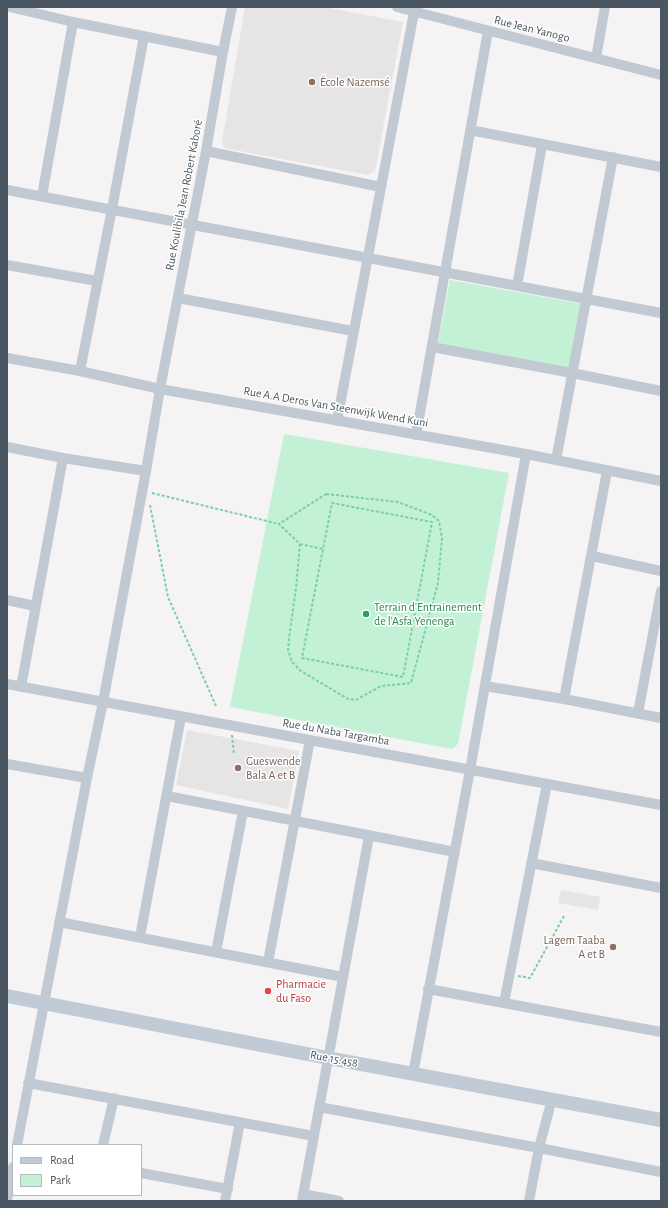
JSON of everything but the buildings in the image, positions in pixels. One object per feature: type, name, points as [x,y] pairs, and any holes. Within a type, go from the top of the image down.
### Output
[{"type":"main road","name":"Rue 15.458","points":[[7,996],[661,1120]]},
{"type":"street","points":[[10,7],[73,22],[223,52]]},
{"type":"street","name":"Rue Koulibila Jean Robert Kaboré","points":[[17,1144],[87,778],[146,491],[146,471],[160,389],[232,7]]},
{"type":"street","name":"Rue Jean Yanogo","points":[[397,7],[415,9],[488,32],[661,75]]},
{"type":"street","points":[[596,58],[605,7]]},
{"type":"street","points":[[337,421],[415,9]]},
{"type":"street","points":[[42,196],[73,22]]},
{"type":"street","points":[[416,435],[488,32]]},
{"type":"street","points":[[80,372],[144,36]]},
{"type":"street","points":[[470,130],[661,167]]},
{"type":"street","points":[[517,286],[542,145]]},
{"type":"street","points":[[206,151],[381,187]]},
{"type":"street","points":[[556,460],[613,157]]},
{"type":"street","points":[[7,190],[661,313]]},
{"type":"street","points":[[7,265],[97,281]]},
{"type":"street","points":[[178,298],[353,331]]},
{"type":"street","points":[[432,347],[661,391]]},
{"type":"street","name":"Rue A.A Deros Van Steenwijk Wend Kuni","points":[[7,358],[160,389],[526,454],[661,481]]},
{"type":"street","points":[[7,447],[63,458],[146,471]]},
{"type":"street","points":[[413,1074],[470,770],[526,454]]},
{"type":"street","points":[[21,687],[63,458]]},
{"type":"street","points":[[564,699],[607,471]]},
{"type":"street","points":[[592,556],[661,571]]},
{"type":"street","points":[[638,714],[661,591]]},
{"type":"street","points":[[7,600],[35,606]]},
{"type":"street","points":[[651,646],[661,648]]},
{"type":"street","name":"Rue du Naba Targamba","points":[[7,684],[661,804]]},
{"type":"street","points":[[485,686],[564,699],[661,718]]},
{"type":"street","points":[[140,936],[181,717]]},
{"type":"street","points":[[268,962],[310,740]]},
{"type":"street","points":[[7,766],[87,778]]},
{"type":"street","points":[[504,1003],[548,784]]},
{"type":"street","points":[[167,796],[455,852]]},
{"type":"street","points":[[216,952],[243,811]]},
{"type":"street","points":[[339,1201],[302,1198],[369,836]]},
{"type":"street","points":[[531,863],[661,888]]},
{"type":"street","points":[[59,922],[140,936],[343,977]]},
{"type":"street","points":[[428,990],[661,1032]]},
{"type":"street","points":[[28,1083],[314,1136]]},
{"type":"street","points":[[103,1144],[114,1098]]},
{"type":"street","points":[[529,1201],[539,1148],[552,1099]]},
{"type":"street","points":[[319,1107],[661,1172]]},
{"type":"street","points":[[225,1201],[240,1122]]},
{"type":"street","points":[[7,1200],[12,1172]]},
{"type":"street","points":[[142,1173],[228,1190]]},
{"type":"path","points":[[216,706],[168,597],[146,491],[279,524],[300,544],[323,549]]},
{"type":"path","points":[[279,524],[326,494],[398,502],[432,515],[439,521],[442,538],[438,583],[411,683],[381,686],[356,700],[348,699],[301,671],[292,662],[288,650],[300,544]]},
{"type":"path","points":[[332,503],[432,522],[403,677],[302,658],[323,549],[332,503]]},
{"type":"path","points":[[232,726],[234,754]]},
{"type":"path","points":[[509,975],[530,978],[564,916]]},
{"type":"shaded area","name":"École Nazemsé","points":[[245,7],[324,7],[403,22],[375,171],[368,175],[224,148],[222,141]]},
{"type":"shaded area","name":"Gueswende Bala A et B","points":[[187,730],[299,751],[288,809],[176,785]]},
{"type":"shaded area","points":[[561,890],[600,897],[598,910],[558,903]]},
{"type":"green space","points":[[450,280],[582,304],[570,371],[437,347]]},
{"type":"green space","name":"Terrain d'Entrainement de l'Asfa Yenenga","points":[[284,434],[509,473],[458,744],[452,749],[230,707]]},
{"type":"place","name":"École Nazemsé","points":[[312,82]]},
{"type":"place","name":"Terrain d'Entrainement de l'Asfa Yenenga","points":[[366,614]]},
{"type":"place","name":"Gueswende Bala A et B","points":[[238,768]]},
{"type":"place","name":"Lagem Taaba A et B","points":[[613,947]]},
{"type":"place","name":"Pharmacie du Faso","points":[[268,991]]}]
